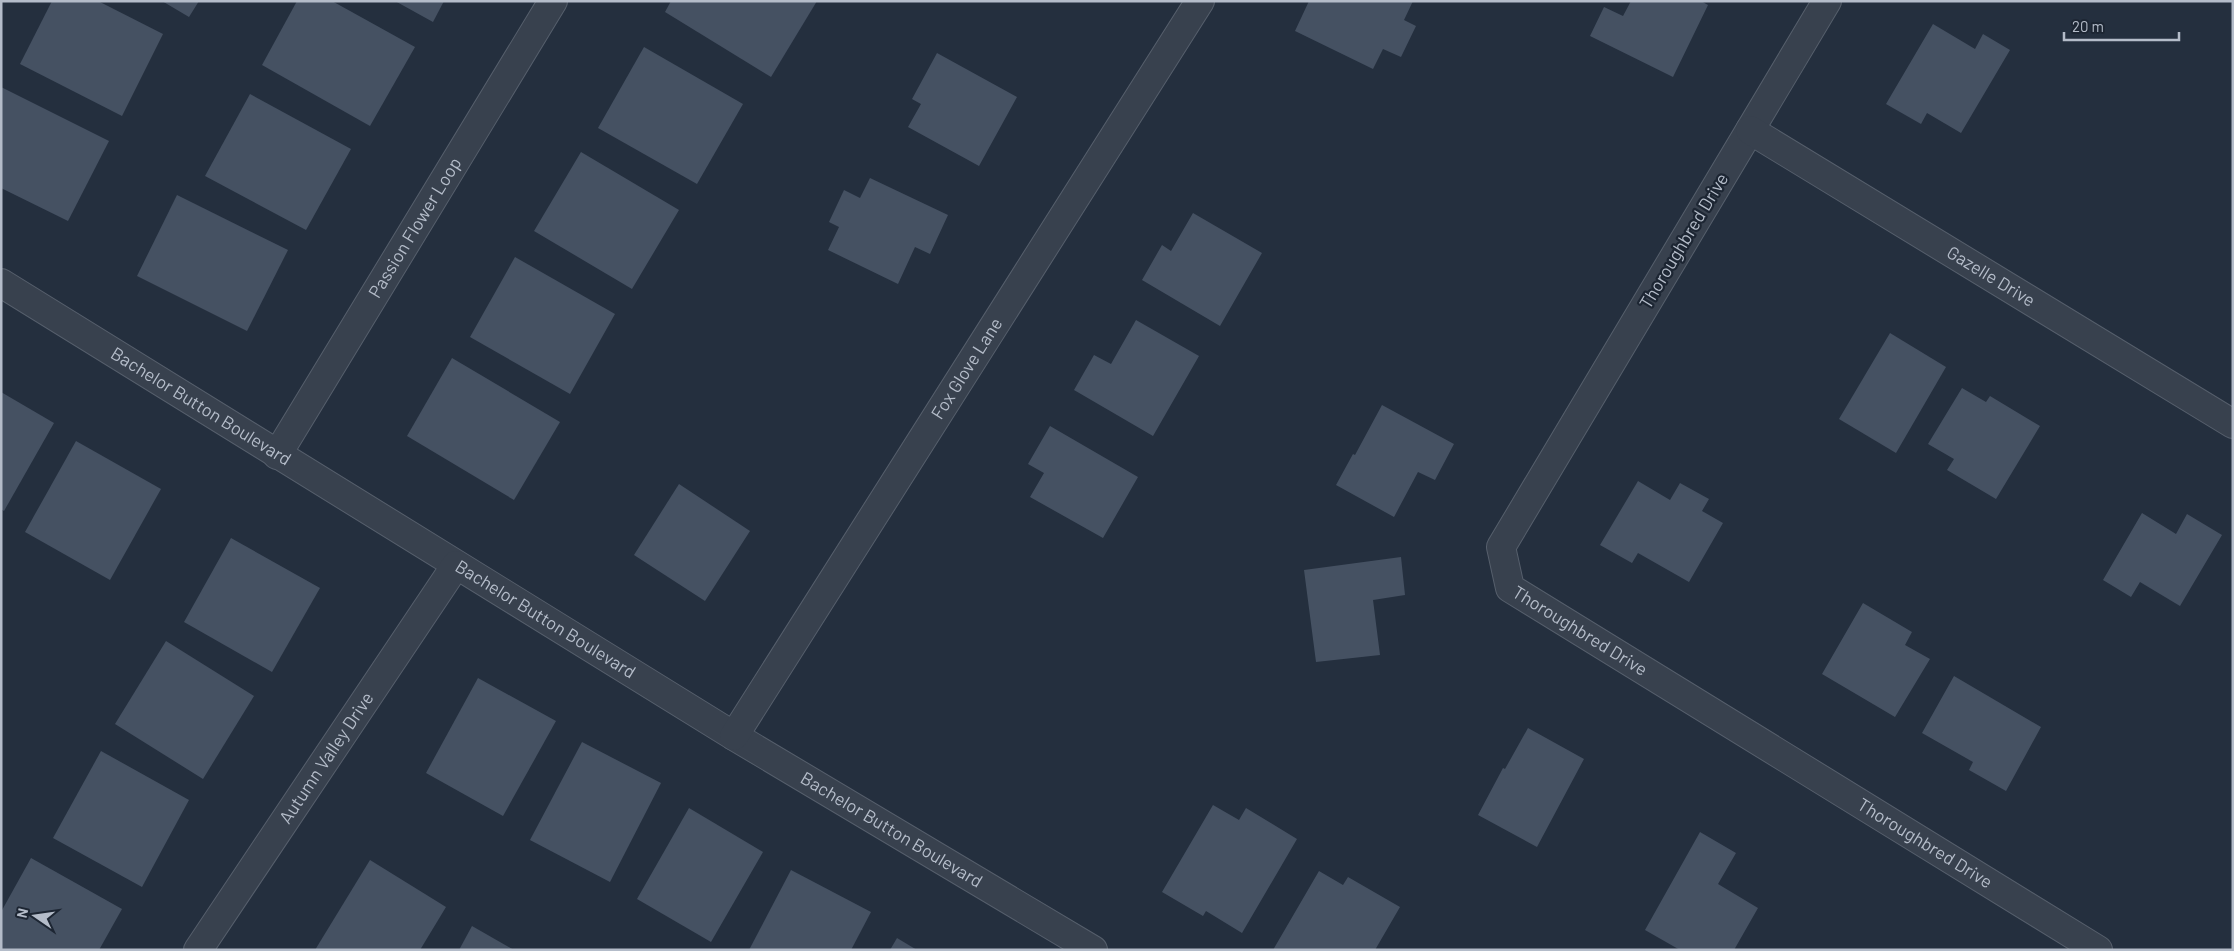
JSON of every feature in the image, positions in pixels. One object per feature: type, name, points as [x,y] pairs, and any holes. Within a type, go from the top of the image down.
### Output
[{"type":"street","name":"Passion Flower Loop","points":[[277,455],[553,1]]},
{"type":"street","name":"Fox Glove Lane","points":[[734,736],[1200,1]]},
{"type":"street","name":"Thoroughbred Drive","points":[[1827,1],[1501,547],[1510,588],[2098,950]]},
{"type":"street","name":"Gazelle Drive","points":[[1750,130],[2233,424]]},
{"type":"street","name":"Bachelor Button Boulevard","points":[[1,283],[734,736],[1093,950]]},
{"type":"street","name":"Autumn Valley Drive","points":[[198,950],[456,565]]},
{"type":"building","points":[[52,1],[98,1],[163,34],[122,116],[20,64]]},
{"type":"building","points":[[162,1],[199,1],[189,17]]},
{"type":"building","points":[[297,1],[332,1],[415,47],[370,126],[262,65]]},
{"type":"building","points":[[395,1],[444,1],[433,22]]},
{"type":"building","points":[[671,1],[817,1],[771,77],[665,12]]},
{"type":"building","points":[[1309,1],[1413,1],[1404,20],[1416,26],[1401,57],[1383,49],[1373,69],[1295,31]]},
{"type":"building","points":[[1631,1],[1701,1],[1708,5],[1673,77],[1590,36],[1604,7],[1623,16]]},
{"type":"building","points":[[1933,24],[1975,49],[1983,34],[2010,50],[1961,133],[1927,113],[1921,124],[1886,104]]},
{"type":"building","points":[[644,47],[743,104],[697,184],[598,128]]},
{"type":"building","points":[[937,53],[1017,97],[979,166],[908,127],[921,104],[912,99]]},
{"type":"building","points":[[1,87],[109,141],[68,221],[1,188]]},
{"type":"building","points":[[250,94],[351,149],[306,230],[205,176]]},
{"type":"building","points":[[581,152],[679,210],[632,289],[534,231]]},
{"type":"building","points":[[870,178],[948,215],[930,254],[915,247],[898,284],[828,250],[839,227],[829,222],[844,190],[860,198]]},
{"type":"building","points":[[177,195],[288,250],[247,331],[137,276]]},
{"type":"building","points":[[1193,213],[1262,253],[1220,326],[1142,280],[1162,245],[1171,251]]},
{"type":"building","points":[[515,257],[615,314],[570,394],[470,337]]},
{"type":"building","points":[[1136,320],[1199,356],[1153,436],[1074,390],[1094,355],[1111,364]]},
{"type":"building","points":[[1890,333],[1946,367],[1896,453],[1839,419]]},
{"type":"building","points":[[452,358],[560,422],[514,500],[407,436]]},
{"type":"building","points":[[1962,388],[1986,402],[1990,396],[2040,426],[1996,499],[1947,470],[1954,459],[1928,444]]},
{"type":"building","points":[[1,392],[54,423],[4,511],[1,509]]},
{"type":"building","points":[[1382,405],[1454,444],[1435,480],[1418,472],[1394,517],[1336,485],[1353,454],[1355,455]]},
{"type":"building","points":[[1050,426],[1138,477],[1103,538],[1030,497],[1044,473],[1028,464]]},
{"type":"building","points":[[76,441],[161,489],[110,580],[25,532]]},
{"type":"building","points":[[1638,481],[1670,500],[1680,483],[1709,499],[1702,511],[1723,523],[1689,582],[1638,553],[1632,563],[1600,545]]},
{"type":"building","points":[[679,484],[750,531],[705,601],[634,555]]},
{"type":"building","points":[[2142,513],[2176,534],[2187,514],[2222,535],[2180,606],[2140,582],[2131,597],[2103,580]]},
{"type":"building","points":[[231,538],[320,588],[272,672],[184,622]]},
{"type":"building","points":[[1401,557],[1405,595],[1373,600],[1380,655],[1316,662],[1304,570]]},
{"type":"building","points":[[1863,603],[1912,632],[1905,645],[1930,659],[1895,717],[1822,674]]},
{"type":"building","points":[[166,641],[254,696],[203,779],[115,724]]},
{"type":"building","points":[[1954,676],[2041,727],[2006,791],[1969,770],[1973,762],[1922,733]]},
{"type":"building","points":[[478,678],[556,721],[503,816],[426,773]]},
{"type":"building","points":[[1528,728],[1584,759],[1537,847],[1478,815],[1503,768],[1505,769]]},
{"type":"building","points":[[582,742],[661,783],[610,882],[530,840]]},
{"type":"building","points":[[101,751],[189,800],[142,887],[53,838]]},
{"type":"building","points":[[1213,805],[1239,820],[1246,808],[1297,839],[1242,933],[1206,911],[1203,916],[1162,892]]},
{"type":"building","points":[[689,808],[763,852],[711,942],[637,899]]},
{"type":"building","points":[[1700,832],[1736,853],[1718,884],[1758,908],[1734,950],[1680,950],[1645,930]]},
{"type":"building","points":[[31,858],[122,909],[99,950],[1,950],[1,912]]},
{"type":"building","points":[[370,860],[446,907],[420,950],[315,950]]},
{"type":"building","points":[[791,870],[871,912],[851,950],[749,950]]},
{"type":"building","points":[[1319,871],[1343,885],[1348,877],[1400,907],[1375,950],[1273,950]]},
{"type":"building","points":[[472,926],[514,950],[459,950]]},
{"type":"building","points":[[897,938],[917,950],[890,950]]}]
